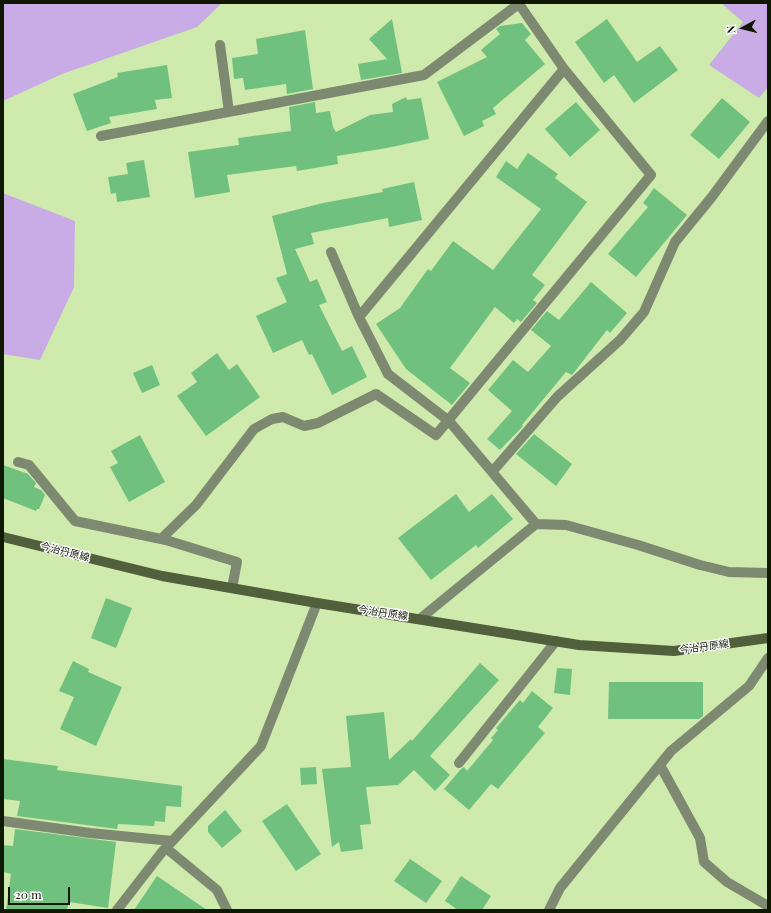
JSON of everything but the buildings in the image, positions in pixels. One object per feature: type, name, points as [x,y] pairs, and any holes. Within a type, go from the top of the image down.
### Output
[{"type":"main road","name":"今治丹原線","points":[[3,537],[162,576],[317,603],[421,618],[579,645],[674,650],[768,638]]},
{"type":"street","points":[[101,136],[424,75],[519,3],[564,69],[651,175],[436,435],[376,394],[318,423],[304,426],[283,417],[272,419],[254,429],[196,505],[161,539]]},
{"type":"street","points":[[220,45],[229,112]]},
{"type":"street","points":[[359,317],[564,69]]},
{"type":"street","points":[[492,472],[557,397],[620,340],[644,312],[675,242],[711,198],[768,121]]},
{"type":"street","points":[[330,252],[359,317],[388,374],[449,421],[536,524]]},
{"type":"street","points":[[18,462],[29,465],[75,521],[161,539],[237,562],[232,588]]},
{"type":"street","points":[[421,618],[536,524],[566,525],[729,572],[768,574]]},
{"type":"street","points":[[117,910],[169,844],[261,746],[317,603]]},
{"type":"street","points":[[459,763],[556,641]]},
{"type":"street","points":[[549,910],[560,888],[671,751],[748,686],[768,658]]},
{"type":"street","points":[[660,765],[700,838],[704,862],[727,882],[768,906]]},
{"type":"street","points":[[3,821],[169,844],[217,890],[227,910]]},
{"type":"shaded area","points":[[3,3],[222,3],[197,27],[62,74],[3,101]]},
{"type":"shaded area","points":[[721,3],[768,3],[768,87],[759,98],[709,65],[743,22]]},
{"type":"shaded area","points":[[3,193],[75,221],[74,287],[40,360],[3,354]]}]
